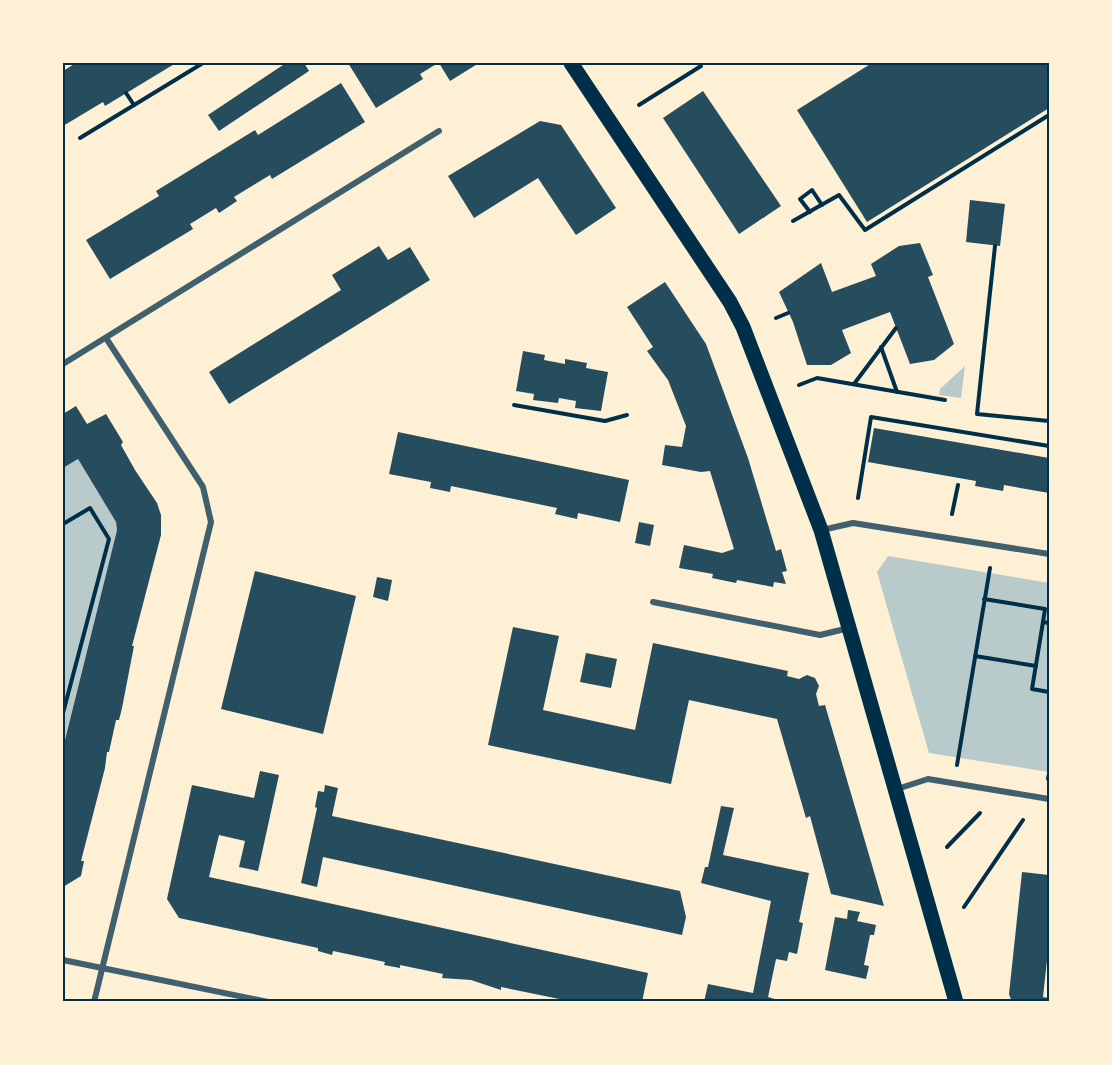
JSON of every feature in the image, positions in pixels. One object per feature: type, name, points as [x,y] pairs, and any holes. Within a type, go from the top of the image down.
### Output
[{"type":"main road","points":[[571,63],[730,302],[743,327],[821,530],[897,789],[956,1002]]},
{"type":"street","points":[[63,364],[439,131]]},
{"type":"street","points":[[94,1002],[211,522],[203,487],[106,338]]},
{"type":"street","points":[[821,530],[853,523],[1049,554]]},
{"type":"street","points":[[653,602],[820,635],[849,628]]},
{"type":"street","points":[[897,789],[928,779],[1049,799]]},
{"type":"street","points":[[63,960],[268,1002]]},
{"type":"path","points":[[80,138],[203,63]]},
{"type":"path","points":[[639,105],[701,66]]},
{"type":"path","points":[[126,93],[134,105]]},
{"type":"path","points":[[793,221],[839,195],[865,231],[1049,115]]},
{"type":"path","points":[[952,168],[955,174]]},
{"type":"path","points":[[810,212],[800,198],[812,190],[822,205]]},
{"type":"path","points":[[995,246],[977,414],[1049,421]]},
{"type":"path","points":[[776,318],[788,313]]},
{"type":"path","points":[[854,384],[896,328]]},
{"type":"path","points":[[881,346],[897,392]]},
{"type":"path","points":[[799,385],[817,378],[945,400]]},
{"type":"path","points":[[514,405],[606,421],[627,415]]},
{"type":"path","points":[[858,498],[871,417],[1049,446]]},
{"type":"path","points":[[952,514],[958,485]]},
{"type":"path","points":[[63,524],[90,508],[109,539],[63,713]]},
{"type":"path","points":[[957,765],[990,568]]},
{"type":"path","points":[[984,599],[1045,609],[1032,689],[1049,692]]},
{"type":"path","points":[[1043,622],[1049,623]]},
{"type":"path","points":[[975,656],[1036,666]]},
{"type":"path","points":[[947,847],[980,813]]},
{"type":"path","points":[[964,907],[1023,820]]},
{"type":"shaded area","points":[[965,366],[961,398],[939,395],[940,389]]},
{"type":"shaded area","points":[[78,459],[116,522],[117,530],[63,747],[63,468]]},
{"type":"shaded area","points":[[888,556],[1049,583],[1049,772],[929,753],[877,572]]},
{"type":"building","points":[[76,63],[176,63],[105,106],[103,102],[63,126],[63,71]]},
{"type":"building","points":[[286,63],[304,63],[309,71],[219,131],[208,115]]},
{"type":"building","points":[[348,63],[438,63],[420,74],[423,79],[376,108]]},
{"type":"building","points":[[439,63],[479,63],[450,81]]},
{"type":"building","points":[[872,63],[1049,63],[1049,108],[867,222],[797,110]]},
{"type":"building","points":[[341,83],[365,122],[272,179],[270,175],[234,197],[237,201],[219,213],[216,208],[190,224],[193,229],[110,279],[86,240],[159,196],[156,191],[255,130],[258,135]]},
{"type":"building","points":[[703,91],[781,206],[739,234],[663,118]]},
{"type":"building","points":[[540,121],[561,125],[616,208],[576,235],[538,178],[474,218],[448,176]]},
{"type":"building","points":[[970,200],[1005,204],[1000,246],[966,242]]},
{"type":"building","points":[[920,243],[933,275],[928,277],[954,344],[934,360],[910,364],[890,312],[842,330],[851,353],[831,365],[807,365],[793,322],[779,292],[821,263],[832,292],[876,276],[871,264],[899,246]]},
{"type":"building","points":[[379,246],[388,260],[410,247],[430,280],[229,404],[209,372],[341,290],[332,275]]},
{"type":"building","points":[[665,282],[706,344],[748,458],[776,551],[781,549],[787,571],[782,572],[786,584],[774,582],[773,587],[737,580],[736,583],[712,578],[713,574],[679,568],[684,545],[722,553],[734,549],[710,471],[701,472],[662,465],[665,445],[682,447],[686,426],[668,380],[647,351],[653,347],[627,307]]},
{"type":"building","points":[[523,351],[545,355],[544,360],[565,364],[565,359],[587,363],[586,368],[608,372],[601,411],[575,408],[576,401],[559,398],[558,403],[533,400],[534,394],[516,391]]},
{"type":"building","points":[[76,406],[87,424],[106,414],[123,442],[121,445],[135,470],[157,503],[161,515],[161,535],[132,646],[134,646],[122,708],[119,720],[116,720],[109,752],[107,752],[81,861],[84,861],[81,876],[63,887],[63,748],[117,530],[116,522],[78,459],[63,468],[63,414]]},
{"type":"building","points":[[874,428],[1049,458],[1049,493],[1004,485],[1003,491],[975,486],[976,481],[868,462]]},
{"type":"building","points":[[398,432],[629,480],[620,522],[578,513],[577,519],[555,514],[557,508],[451,486],[450,492],[430,488],[431,482],[389,474]]},
{"type":"building","points":[[639,522],[654,525],[650,546],[635,543]]},
{"type":"building","points":[[255,571],[356,596],[323,734],[221,709]]},
{"type":"building","points":[[377,577],[392,580],[388,601],[373,597]]},
{"type":"building","points":[[513,627],[559,636],[543,710],[635,730],[653,643],[788,671],[787,676],[799,679],[807,675],[815,678],[819,686],[816,694],[819,706],[825,705],[884,906],[831,894],[810,816],[806,818],[777,719],[689,700],[671,784],[488,745]]},
{"type":"building","points":[[586,653],[617,659],[611,688],[580,682]]},
{"type":"building","points":[[260,771],[279,775],[258,871],[239,867],[245,841],[219,835],[209,877],[648,973],[642,1002],[574,1002],[501,987],[501,990],[471,980],[442,978],[443,974],[400,965],[400,968],[384,965],[385,962],[333,951],[332,955],[318,951],[318,948],[179,918],[167,899],[192,785],[254,798]]},
{"type":"building","points":[[325,785],[338,788],[332,816],[680,891],[686,917],[682,935],[323,857],[317,887],[301,883],[317,808],[315,807],[318,791],[324,792]]},
{"type":"building","points":[[721,806],[734,808],[723,855],[809,873],[799,922],[803,923],[797,954],[789,952],[787,961],[776,959],[768,997],[785,1002],[704,1002],[708,984],[753,993],[771,901],[701,883],[705,867],[708,867]]},
{"type":"building","points":[[1022,872],[1049,875],[1049,942],[1043,997],[1049,998],[1049,1002],[1012,1002],[1009,994]]},
{"type":"building","points":[[848,910],[860,912],[857,921],[876,925],[874,935],[870,935],[864,965],[869,966],[866,979],[825,970],[835,917],[847,919]]}]
